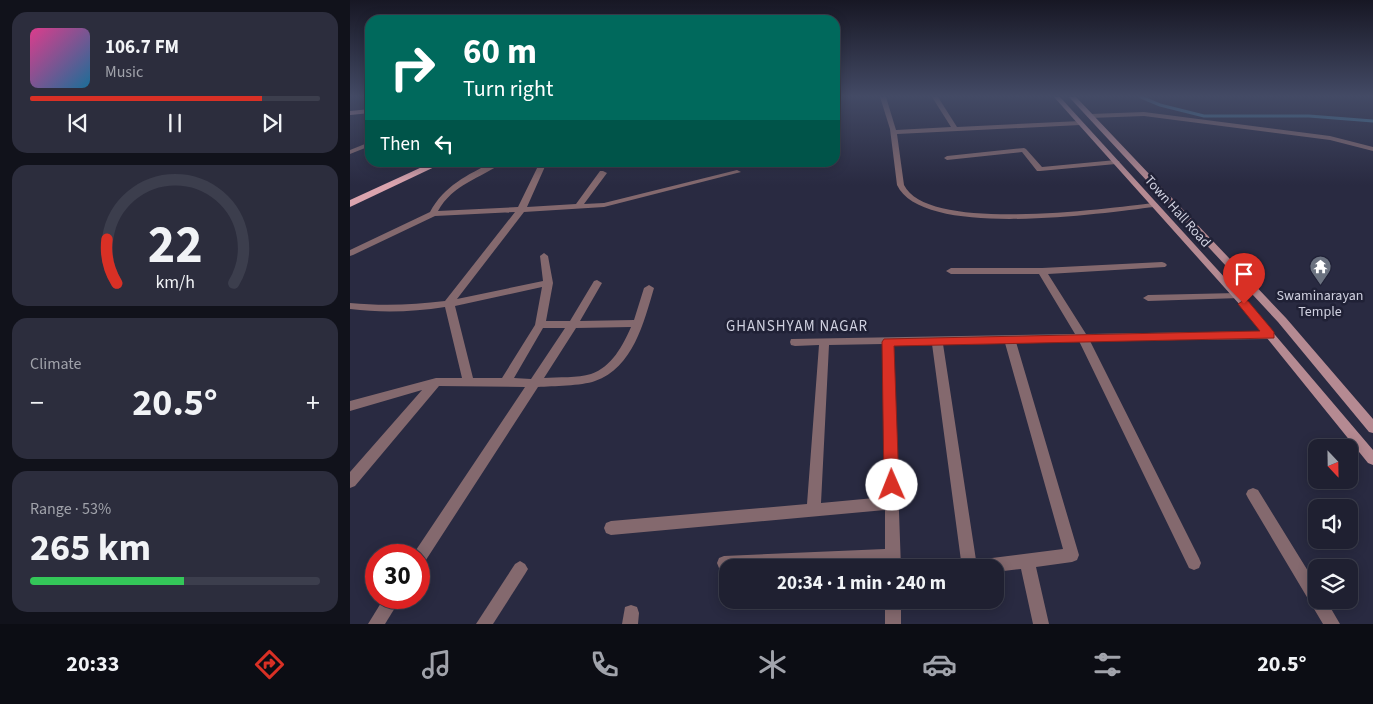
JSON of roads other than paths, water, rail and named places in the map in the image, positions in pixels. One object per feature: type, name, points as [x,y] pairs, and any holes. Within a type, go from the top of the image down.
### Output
[{"type":"main road","points":[[350,196],[414,167]]},
{"type":"main road","points":[[350,204],[431,167]]},
{"type":"street","points":[[892,126],[902,188],[914,202],[926,206],[946,211],[1026,218],[1154,205]]},
{"type":"street","points":[[894,132],[1015,126]]},
{"type":"street","name":"Town Hall Road","points":[[1083,126],[1237,296],[1373,459]]},
{"type":"street","points":[[1100,126],[1282,320],[1373,428]]},
{"type":"street","points":[[1238,126],[1322,137],[1373,149]]},
{"type":"street","points":[[350,152],[365,146]]},
{"type":"street","points":[[947,158],[1024,150],[1040,169],[1116,162]]},
{"type":"street","points":[[433,214],[443,196],[457,184],[490,167]]},
{"type":"street","points":[[449,304],[521,210],[542,167]]},
{"type":"street","points":[[350,253],[433,214],[604,204],[737,172]]},
{"type":"street","points":[[578,207],[603,173]]},
{"type":"street","points":[[506,382],[540,325],[548,283],[544,256]]},
{"type":"street","points":[[951,271],[1042,271],[1162,264]]},
{"type":"street","points":[[1042,271],[1083,338],[1194,563]]},
{"type":"street","points":[[350,306],[407,308],[449,304],[548,283]]},
{"type":"street","points":[[428,544],[573,324],[597,283]]},
{"type":"street","points":[[350,406],[436,382],[533,383],[592,378],[607,372],[619,359],[639,323],[649,288]]},
{"type":"street","points":[[1148,298],[1237,296]]},
{"type":"street","points":[[449,304],[468,381]]},
{"type":"street","points":[[540,325],[639,323]]},
{"type":"street","points":[[795,342],[1270,335]]},
{"type":"street","points":[[1004,564],[1072,555],[1010,340]]},
{"type":"street","points":[[937,341],[969,559]]},
{"type":"street","points":[[888,342],[893,559]]},
{"type":"street","points":[[814,510],[824,343]]},
{"type":"street","points":[[350,482],[436,382]]},
{"type":"street","points":[[1253,494],[1308,584]]},
{"type":"street","points":[[611,528],[892,503]]},
{"type":"street","points":[[1027,561],[1041,624]]},
{"type":"street","points":[[484,624],[520,568]]},
{"type":"street","points":[[376,624],[386,609]]},
{"type":"street","points":[[893,609],[893,624]]},
{"type":"street","points":[[1323,609],[1332,624]]},
{"type":"place","name":"Swaminarayan Temple","points":[[1320,286]]},
{"type":"district","name":"GHANSHYAM NAGAR","points":[[797,326]]}]
